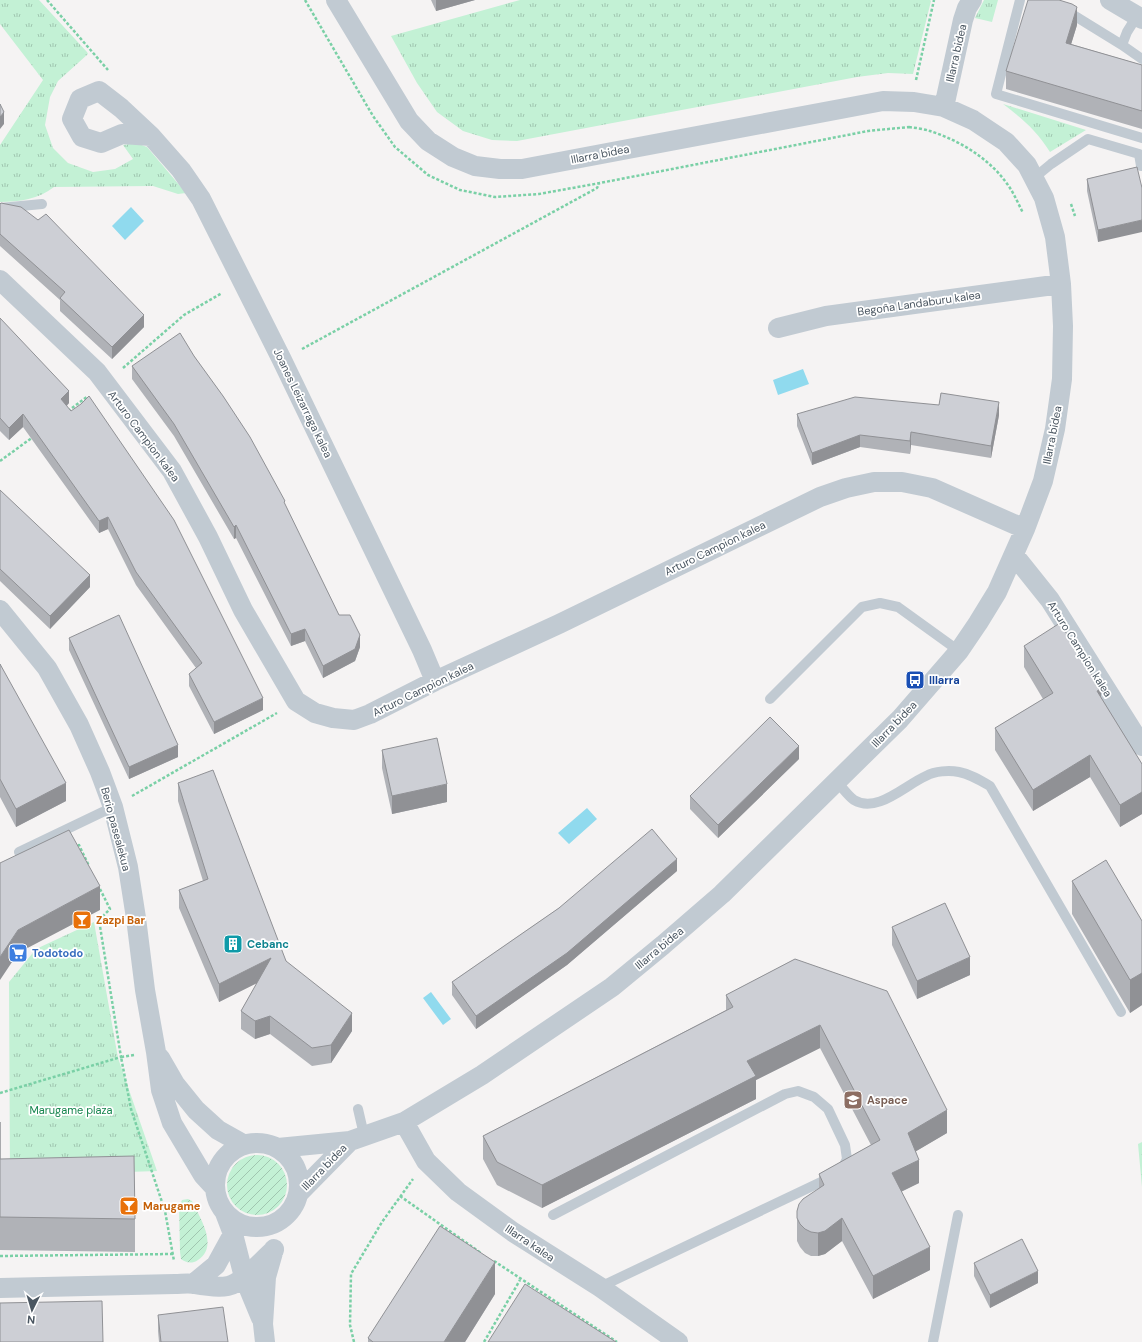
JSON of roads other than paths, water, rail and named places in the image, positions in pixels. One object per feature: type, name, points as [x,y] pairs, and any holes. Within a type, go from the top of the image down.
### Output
[{"type":"street","name":"Illarra bidea","points":[[278,1148],[357,1138],[404,1122],[482,1075],[612,987],[663,945],[722,894],[837,782],[900,719],[958,651],[998,592],[1025,529],[1043,481],[1056,422],[1062,379],[1063,326],[1061,284],[1055,237],[1044,198],[1027,165],[1006,142],[973,120],[944,107],[914,102],[883,101],[522,169],[500,169],[475,166],[453,157],[428,142],[409,121],[336,0]]},
{"type":"street","name":"Illarra bidea","points":[[944,107],[963,20],[967,8],[972,0]]},
{"type":"street","points":[[1110,0],[1139,17]]},
{"type":"street","name":"Joanes Leizarraga kalea","points":[[151,136],[181,170],[201,199],[243,281],[436,681]]},
{"type":"street","name":"Arturo Campion kalea","points":[[0,280],[97,372],[104,384],[172,471],[208,537],[243,610],[296,701],[315,713],[333,718],[354,720],[370,714],[820,497],[846,488],[874,482],[902,482],[932,488],[1025,529]]},
{"type":"street","name":"Begoña Landaburu kalea","points":[[778,328],[826,316],[1061,284]]},
{"type":"street","name":"Arturo Campion kalea","points":[[1014,555],[1050,600],[1142,746]]},
{"type":"street","name":"Berio pasealekua","points":[[0,610],[47,668],[79,725],[100,772],[113,807],[128,867],[136,918],[144,990],[156,1052],[161,1090],[172,1123],[203,1175],[214,1187]]},
{"type":"street","name":"Berio pasealekua","points":[[156,1052],[175,1084],[196,1110],[218,1130],[243,1144]]},
{"type":"street","name":"Illarra kalea","points":[[404,1122],[426,1161],[458,1192],[513,1232],[600,1288],[678,1342]]},
{"type":"street","name":"Illarra bidea","points":[[298,1194],[357,1138]]},
{"type":"street","points":[[225,1213],[236,1222],[249,1226],[262,1227],[275,1223],[286,1215],[294,1206],[298,1194],[299,1181],[296,1168],[289,1156],[278,1148],[267,1143],[255,1142],[243,1144],[231,1151],[221,1160],[216,1173],[214,1187],[218,1201],[225,1213],[233,1234],[244,1277],[264,1333]]},
{"type":"street","points":[[264,1333],[266,1277],[286,1215]]},
{"type":"street","points":[[193,1284],[216,1265],[233,1234]]},
{"type":"street","points":[[0,1288],[193,1284],[228,1286],[236,1283],[244,1277],[274,1250]]},
{"type":"lane","points":[[1020,0],[996,94],[1142,138]]},
{"type":"lane","points":[[1048,0],[1122,45],[1142,59]]},
{"type":"lane","points":[[1122,45],[1126,32],[1139,17]]},
{"type":"lane","points":[[1034,178],[1051,164],[1088,139],[1138,154],[1141,166]]},
{"type":"lane","points":[[0,208],[42,204]]},
{"type":"lane","points":[[770,699],[862,607],[880,603],[898,607],[958,651]]},
{"type":"lane","points":[[837,782],[854,800],[867,804],[881,802],[927,775],[942,772],[958,772],[976,777],[990,786],[1121,1012]]},
{"type":"lane","points":[[19,852],[113,807]]},
{"type":"lane","points":[[553,1215],[785,1094],[798,1092],[809,1095],[828,1108],[845,1145],[847,1159],[840,1173],[600,1288]]},
{"type":"lane","points":[[357,1138],[358,1109]]},
{"type":"lane","points":[[933,1342],[958,1216]]},
{"type":"water","points":[[131,207],[144,221],[125,240],[112,226]]},
{"type":"water","points":[[803,369],[809,384],[778,395],[773,380]]},
{"type":"water","points":[[587,808],[597,819],[569,844],[558,833]]},
{"type":"water","points":[[431,992],[451,1019],[443,1025],[423,998]]},
{"type":"place","name":"Illarra","points":[[915,680]]},
{"type":"place","name":"Zazpi Bar","points":[[82,920]]},
{"type":"place","name":"Cebanc","points":[[233,944]]},
{"type":"place","name":"Todotodo","points":[[18,953]]},
{"type":"place","name":"Aspace","points":[[853,1100]]},
{"type":"place","name":"Marugame","points":[[129,1206]]},
{"type":"park label","name":"Marugame plaza","points":[[71,1110]]}]
